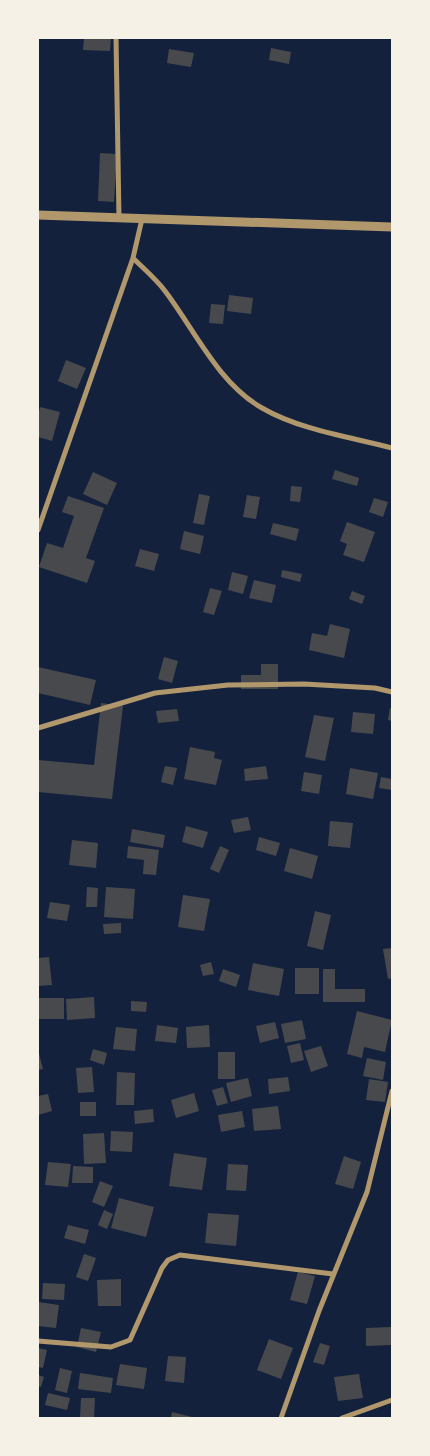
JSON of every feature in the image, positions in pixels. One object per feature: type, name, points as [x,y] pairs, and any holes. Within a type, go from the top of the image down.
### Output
[{"type":"street","points":[[116,38],[119,218]]},
{"type":"street","points":[[38,215],[392,227]]},
{"type":"street","points":[[38,530],[133,258],[142,219]]},
{"type":"street","points":[[133,258],[164,289],[218,366],[239,390],[261,407],[293,422],[392,448]]},
{"type":"street","points":[[38,728],[155,693],[228,685],[304,684],[376,688],[392,692]]},
{"type":"street","points":[[281,1418],[333,1274],[367,1192],[392,1091]]},
{"type":"street","points":[[38,1341],[111,1347],[130,1340],[162,1268],[168,1260],[180,1255],[333,1274]]},
{"type":"street","points":[[342,1418],[392,1400]]},
{"type":"building","points":[[84,38],[111,38],[110,51],[83,50]]},
{"type":"building","points":[[271,48],[291,52],[289,64],[269,60]]},
{"type":"building","points":[[169,49],[194,53],[191,67],[167,63]]},
{"type":"building","points":[[100,153],[117,154],[114,202],[98,201]]},
{"type":"building","points":[[229,295],[253,298],[251,314],[227,311]]},
{"type":"building","points":[[211,304],[225,305],[223,324],[209,323]]},
{"type":"building","points":[[66,360],[86,368],[77,389],[58,381]]},
{"type":"building","points":[[40,407],[60,412],[52,441],[38,437]]},
{"type":"building","points":[[335,470],[359,478],[357,486],[332,479]]},
{"type":"building","points":[[93,472],[117,483],[107,505],[83,494]]},
{"type":"building","points":[[291,486],[302,487],[300,502],[290,501]]},
{"type":"building","points":[[199,494],[210,496],[204,525],[193,523]]},
{"type":"building","points":[[247,495],[260,497],[256,519],[243,517]]},
{"type":"building","points":[[68,496],[104,508],[86,558],[95,561],[87,583],[39,567],[47,543],[63,548],[74,516],[62,512]]},
{"type":"building","points":[[374,498],[388,502],[383,517],[369,512]]},
{"type":"building","points":[[347,522],[375,532],[364,562],[343,555],[347,544],[340,541]]},
{"type":"building","points":[[273,523],[299,529],[296,541],[270,534]]},
{"type":"building","points":[[184,531],[204,536],[200,554],[180,549]]},
{"type":"building","points":[[140,549],[159,554],[154,571],[135,566]]},
{"type":"building","points":[[282,570],[302,574],[300,582],[281,577]]},
{"type":"building","points":[[232,572],[248,576],[243,594],[228,590]]},
{"type":"building","points":[[254,580],[276,585],[272,603],[249,598]]},
{"type":"building","points":[[210,588],[222,591],[214,615],[203,612]]},
{"type":"building","points":[[352,591],[365,596],[362,604],[349,599]]},
{"type":"building","points":[[330,624],[350,629],[344,658],[309,650],[312,633],[327,636]]},
{"type":"building","points":[[164,657],[178,661],[172,683],[158,679]]},
{"type":"building","points":[[261,664],[278,664],[278,689],[241,689],[241,675],[261,675]]},
{"type":"building","points":[[38,667],[96,680],[90,705],[38,693]]},
{"type":"building","points":[[101,703],[123,706],[112,799],[38,792],[38,760],[94,765]]},
{"type":"building","points":[[390,708],[392,709],[392,721],[388,720]]},
{"type":"building","points":[[177,709],[179,721],[158,723],[156,711]]},
{"type":"building","points":[[353,712],[375,714],[373,734],[351,732]]},
{"type":"building","points":[[314,715],[334,718],[325,761],[305,757]]},
{"type":"building","points":[[190,747],[215,752],[214,758],[222,760],[216,785],[184,779]]},
{"type":"building","points":[[165,766],[177,768],[173,785],[161,782]]},
{"type":"building","points":[[266,766],[268,779],[245,781],[244,769]]},
{"type":"building","points":[[350,768],[378,773],[373,799],[346,794]]},
{"type":"building","points":[[304,772],[322,775],[319,794],[301,791]]},
{"type":"building","points":[[381,777],[392,779],[392,790],[379,788]]},
{"type":"building","points":[[248,817],[251,830],[234,833],[231,820]]},
{"type":"building","points":[[330,821],[353,823],[350,848],[328,846]]},
{"type":"building","points":[[186,826],[208,832],[203,848],[182,842]]},
{"type":"building","points":[[132,829],[165,835],[163,848],[130,842]]},
{"type":"building","points":[[259,837],[280,843],[276,856],[256,850]]},
{"type":"building","points":[[72,840],[98,843],[96,868],[69,865]]},
{"type":"building","points":[[128,846],[159,850],[156,875],[143,874],[144,860],[127,858]]},
{"type":"building","points":[[220,846],[229,850],[219,873],[210,869]]},
{"type":"building","points":[[290,848],[318,856],[312,879],[284,871]]},
{"type":"building","points":[[87,887],[98,888],[97,907],[86,907]]},
{"type":"building","points":[[106,887],[135,889],[133,919],[104,917]]},
{"type":"building","points":[[183,895],[210,899],[204,931],[178,927]]},
{"type":"building","points":[[50,902],[70,905],[67,921],[47,918]]},
{"type":"building","points":[[315,911],[331,915],[323,950],[307,946]]},
{"type":"building","points":[[121,923],[121,933],[104,934],[103,924]]},
{"type":"building","points":[[392,948],[392,978],[388,979],[383,949]]},
{"type":"building","points":[[49,957],[52,985],[38,986],[38,958]]},
{"type":"building","points":[[211,962],[214,974],[203,976],[200,965]]},
{"type":"building","points":[[253,963],[284,969],[279,996],[248,990]]},
{"type":"building","points":[[295,968],[319,968],[319,994],[295,994]]},
{"type":"building","points":[[223,969],[240,975],[236,987],[219,981]]},
{"type":"building","points":[[323,969],[335,969],[335,989],[365,989],[365,1002],[323,1002]]},
{"type":"building","points":[[94,997],[95,1018],[67,1020],[66,999]]},
{"type":"building","points":[[38,998],[64,998],[64,1019],[38,1019]]},
{"type":"building","points":[[131,1001],[147,1002],[146,1012],[131,1011]]},
{"type":"building","points":[[357,1011],[392,1020],[385,1052],[364,1047],[362,1058],[347,1054]]},
{"type":"building","points":[[302,1020],[306,1039],[285,1043],[281,1024]]},
{"type":"building","points":[[275,1022],[279,1038],[260,1043],[256,1026]]},
{"type":"building","points":[[157,1025],[178,1028],[176,1043],[155,1041]]},
{"type":"building","points":[[209,1025],[210,1047],[187,1048],[186,1027]]},
{"type":"building","points":[[116,1027],[137,1029],[135,1051],[113,1049]]},
{"type":"building","points":[[300,1043],[304,1060],[291,1063],[287,1046]]},
{"type":"building","points":[[321,1046],[328,1066],[311,1072],[304,1051]]},
{"type":"building","points":[[93,1049],[107,1053],[104,1065],[90,1060]]},
{"type":"building","points":[[38,1050],[43,1069],[38,1070]]},
{"type":"building","points":[[218,1052],[235,1052],[235,1079],[218,1079]]},
{"type":"building","points":[[367,1058],[386,1062],[383,1080],[363,1076]]},
{"type":"building","points":[[92,1067],[94,1092],[78,1093],[76,1068]]},
{"type":"building","points":[[117,1072],[135,1073],[134,1105],[116,1105]]},
{"type":"building","points":[[288,1077],[290,1091],[269,1094],[268,1079]]},
{"type":"building","points":[[248,1078],[252,1096],[231,1102],[226,1083]]},
{"type":"building","points":[[369,1079],[388,1082],[385,1102],[366,1100]]},
{"type":"building","points":[[223,1087],[228,1103],[217,1106],[212,1090]]},
{"type":"building","points":[[194,1093],[199,1111],[176,1118],[171,1100]]},
{"type":"building","points":[[48,1094],[52,1111],[38,1115],[38,1096]]},
{"type":"building","points":[[80,1102],[96,1102],[96,1116],[80,1116]]},
{"type":"building","points":[[278,1106],[281,1129],[254,1131],[252,1109]]},
{"type":"building","points":[[153,1109],[154,1122],[135,1124],[134,1111]]},
{"type":"building","points":[[242,1111],[245,1127],[221,1132],[218,1115]]},
{"type":"building","points":[[111,1131],[133,1132],[132,1152],[110,1151]]},
{"type":"building","points":[[104,1133],[106,1163],[84,1164],[83,1134]]},
{"type":"building","points":[[174,1153],[207,1158],[202,1190],[169,1186]]},
{"type":"building","points":[[344,1156],[361,1162],[353,1189],[335,1184]]},
{"type":"building","points":[[48,1162],[71,1164],[68,1187],[45,1185]]},
{"type":"building","points":[[228,1164],[248,1165],[246,1191],[226,1190]]},
{"type":"building","points":[[73,1166],[93,1167],[93,1183],[72,1183]]},
{"type":"building","points":[[100,1181],[113,1186],[104,1207],[92,1202]]},
{"type":"building","points":[[119,1198],[154,1207],[146,1237],[111,1228]]},
{"type":"building","points":[[104,1210],[113,1214],[107,1229],[98,1225]]},
{"type":"building","points":[[208,1213],[239,1215],[236,1246],[205,1243]]},
{"type":"building","points":[[68,1225],[89,1230],[85,1244],[64,1238]]},
{"type":"building","points":[[84,1254],[96,1258],[88,1281],[76,1277]]},
{"type":"building","points":[[298,1272],[315,1276],[307,1304],[290,1300]]},
{"type":"building","points":[[121,1279],[121,1306],[98,1306],[97,1280]]},
{"type":"building","points":[[43,1283],[65,1284],[64,1300],[42,1299]]},
{"type":"building","points":[[38,1302],[59,1305],[56,1328],[38,1326]]},
{"type":"building","points":[[392,1327],[392,1345],[366,1346],[366,1328]]},
{"type":"building","points":[[81,1328],[101,1332],[96,1352],[77,1347]]},
{"type":"building","points":[[269,1339],[293,1348],[281,1379],[257,1370]]},
{"type":"building","points":[[320,1343],[330,1346],[324,1365],[313,1362]]},
{"type":"building","points":[[38,1348],[47,1350],[43,1368],[38,1367]]},
{"type":"building","points":[[168,1356],[186,1357],[184,1383],[165,1381]]},
{"type":"building","points":[[120,1364],[147,1368],[144,1389],[116,1385]]},
{"type":"building","points":[[60,1368],[72,1371],[67,1393],[55,1390]]},
{"type":"building","points":[[80,1373],[113,1378],[111,1393],[78,1389]]},
{"type":"building","points":[[359,1374],[363,1398],[338,1401],[334,1377]]},
{"type":"building","points":[[38,1375],[44,1377],[41,1387],[38,1386]]},
{"type":"building","points":[[48,1393],[70,1398],[67,1410],[45,1405]]},
{"type":"building","points":[[81,1398],[95,1398],[94,1418],[80,1418]]},
{"type":"building","points":[[172,1412],[196,1418],[171,1418]]}]
